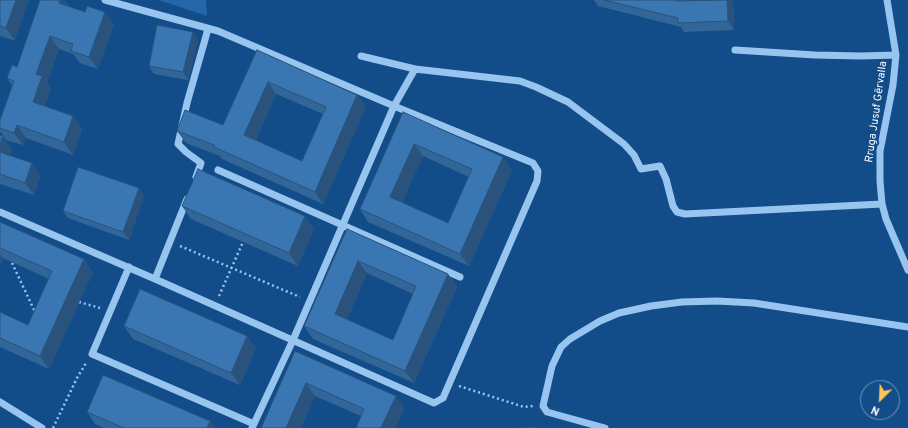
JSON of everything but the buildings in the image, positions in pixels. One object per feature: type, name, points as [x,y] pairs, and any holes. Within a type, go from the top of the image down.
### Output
[{"type":"street","points":[[0,212],[129,267],[434,403],[443,398],[537,181],[538,171],[533,163],[218,31],[105,0]]},
{"type":"street","name":"Rruga Jusuf Gërvalla","points":[[887,0],[896,55],[893,85],[880,150],[880,181],[882,204],[886,219],[908,270]]},
{"type":"street","points":[[155,279],[201,162],[186,152],[178,144],[187,103],[208,29]]},
{"type":"street","points":[[735,50],[815,55],[896,55]]},
{"type":"street","points":[[361,56],[415,69],[520,81],[542,89],[568,102],[624,144],[634,155],[641,169],[660,166],[666,179],[673,206],[678,212],[685,214],[882,204]]},
{"type":"street","points":[[129,267],[92,354],[253,426],[293,340],[394,106],[415,69]]},
{"type":"street","points":[[218,170],[460,277]]},
{"type":"street","points":[[605,428],[547,412],[543,406],[552,366],[560,347],[570,339],[600,321],[619,313],[645,307],[682,302],[754,303],[908,327]]},
{"type":"street","points":[[0,402],[41,428]]},
{"type":"path","points":[[170,242],[310,301]]},
{"type":"path","points":[[215,305],[243,242]]},
{"type":"path","points":[[12,262],[38,320]]},
{"type":"path","points":[[79,302],[110,311]]},
{"type":"path","points":[[53,428],[77,378],[92,354]]},
{"type":"path","points":[[450,383],[524,407],[543,406]]},
{"type":"shaded area","points":[[159,0],[206,0],[207,16]]}]
